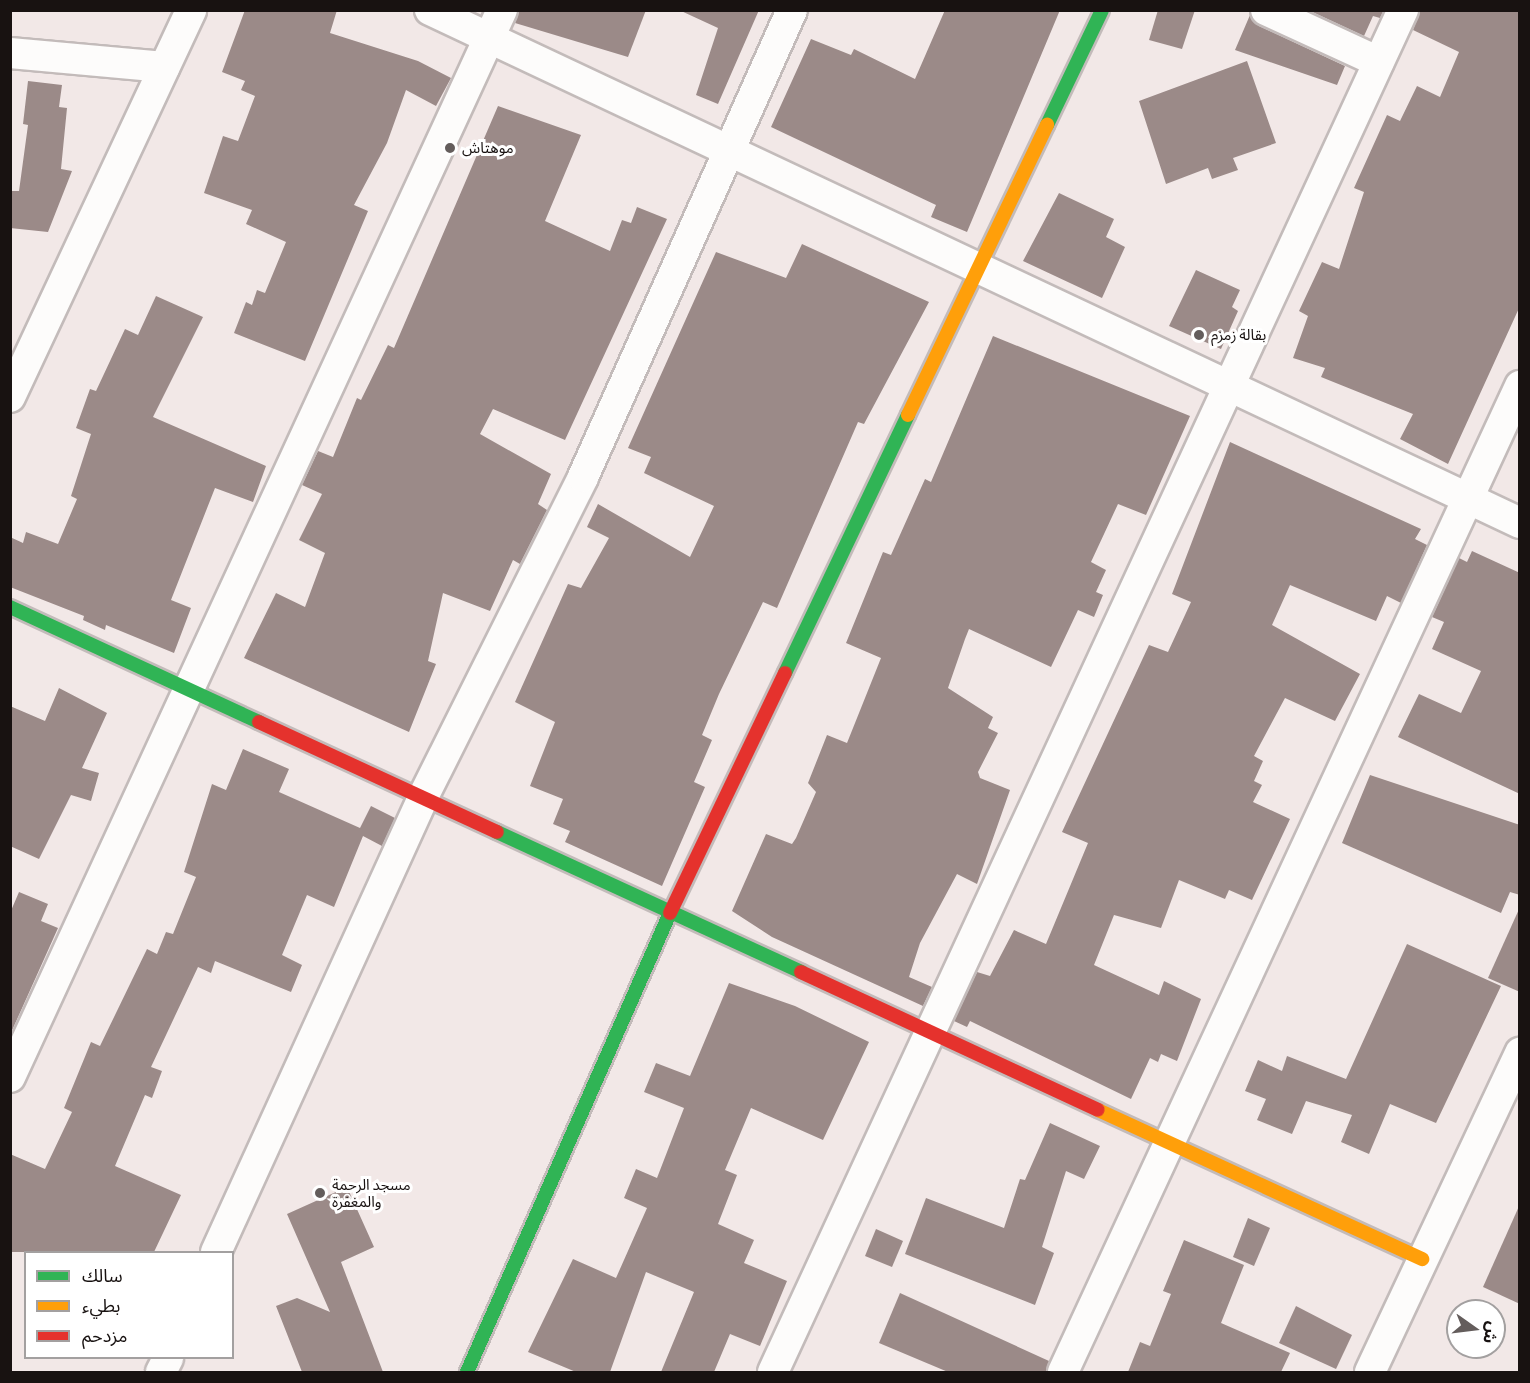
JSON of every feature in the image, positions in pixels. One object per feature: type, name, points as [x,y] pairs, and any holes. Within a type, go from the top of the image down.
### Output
[{"type":"street","points":[[10,397],[190,10]]},
{"type":"street","points":[[430,10],[488,40],[728,148],[1229,390],[1520,523]]},
{"type":"street","points":[[10,1077],[192,690],[502,10]]},
{"type":"street","points":[[216,1251],[423,797],[583,477],[728,148],[792,10]]},
{"type":"street","points":[[467,1372],[672,908],[980,271],[1102,10]]},
{"type":"street","points":[[1266,10],[1380,62]]},
{"type":"street","points":[[773,1372],[929,1027],[1229,390],[1403,10]]},
{"type":"street","points":[[10,54],[164,67]]},
{"type":"street","points":[[1063,1372],[1470,500],[1520,386]]},
{"type":"street","points":[[10,607],[423,797],[672,908],[1422,1259]]},
{"type":"street","points":[[1370,1372],[1520,1053]]},
{"type":"building","points":[[245,10],[337,10],[330,33],[418,61],[451,78],[436,106],[406,90],[387,143],[354,205],[368,211],[305,361],[234,333],[246,302],[252,305],[257,290],[265,293],[286,242],[246,224],[252,210],[204,193],[223,136],[238,141],[255,96],[241,90],[245,81],[222,72]]},
{"type":"building","points":[[519,10],[646,10],[628,57],[515,23]]},
{"type":"building","points":[[679,10],[759,10],[718,104],[696,95],[718,28]]},
{"type":"building","points":[[945,10],[1060,10],[967,232],[931,217],[936,205],[771,127],[811,39],[851,55],[854,49],[915,79]]},
{"type":"building","points":[[1158,10],[1195,10],[1182,49],[1149,40]]},
{"type":"building","points":[[1308,10],[1384,10],[1380,18],[1373,16],[1364,36]]},
{"type":"building","points":[[1420,10],[1520,10],[1520,306],[1448,464],[1400,439],[1413,414],[1321,377],[1325,368],[1293,358],[1308,316],[1299,311],[1322,262],[1339,269],[1364,192],[1354,188],[1387,115],[1400,121],[1417,86],[1440,97],[1459,52],[1413,30]]},
{"type":"building","points":[[1250,15],[1259,26],[1345,66],[1337,85],[1235,50]]},
{"type":"building","points":[[1247,61],[1276,143],[1233,158],[1238,170],[1212,179],[1208,168],[1166,184],[1139,101]]},
{"type":"building","points":[[28,81],[62,85],[59,107],[67,108],[61,169],[72,171],[48,232],[10,228],[10,191],[19,191],[28,125],[23,124]]},
{"type":"building","points":[[498,106],[581,135],[545,221],[610,251],[622,220],[631,223],[637,207],[667,219],[565,440],[493,409],[480,434],[551,474],[538,504],[547,510],[520,564],[513,560],[490,611],[443,593],[428,661],[436,664],[409,732],[244,658],[276,593],[305,607],[325,553],[299,540],[322,494],[302,485],[318,451],[333,457],[357,398],[361,400],[388,345],[394,348]]},
{"type":"building","points":[[1059,193],[1114,219],[1106,237],[1125,247],[1102,298],[1023,261]]},
{"type":"building","points":[[802,244],[929,302],[864,424],[858,422],[777,608],[763,602],[719,694],[702,735],[712,740],[694,782],[705,787],[662,886],[565,842],[570,831],[553,824],[563,799],[530,786],[555,722],[515,702],[568,584],[581,588],[609,538],[587,527],[598,504],[690,557],[714,506],[644,473],[651,457],[628,448],[716,252],[786,278]]},
{"type":"building","points":[[1196,270],[1240,290],[1232,307],[1238,311],[1221,349],[1169,326]]},
{"type":"building","points":[[156,296],[203,317],[153,417],[266,466],[253,502],[215,488],[171,600],[191,608],[174,653],[106,625],[105,630],[83,620],[84,616],[10,587],[10,537],[23,543],[26,532],[58,544],[77,499],[71,496],[91,434],[76,428],[90,389],[96,391],[125,329],[138,335]]},
{"type":"building","points":[[993,336],[1190,416],[1146,515],[1118,504],[1091,562],[1106,570],[1096,592],[1103,595],[1094,617],[1078,610],[1051,667],[969,629],[948,688],[993,717],[988,728],[998,733],[978,772],[980,778],[1010,790],[977,884],[957,874],[920,943],[909,977],[932,987],[923,1006],[772,937],[732,911],[766,834],[792,844],[796,838],[816,792],[808,783],[827,735],[847,743],[881,658],[846,643],[883,552],[891,555],[925,479],[931,482]]},
{"type":"building","points":[[1230,442],[1421,529],[1415,539],[1427,545],[1401,603],[1387,596],[1376,621],[1290,585],[1272,625],[1360,674],[1335,721],[1285,698],[1254,756],[1263,761],[1254,781],[1262,785],[1253,802],[1290,819],[1252,900],[1229,890],[1225,899],[1179,880],[1161,928],[1114,915],[1094,965],[1159,995],[1164,981],[1201,999],[1177,1061],[1161,1054],[1158,1062],[1150,1058],[1131,1099],[970,1021],[967,1027],[954,1021],[977,972],[990,976],[1014,930],[1046,944],[1088,843],[1062,832],[1149,645],[1168,652],[1191,602],[1172,594]]},
{"type":"building","points":[[1472,551],[1520,573],[1520,794],[1398,737],[1419,694],[1461,713],[1481,671],[1432,649],[1444,622],[1432,617],[1459,558],[1467,562]]},
{"type":"building","points":[[59,688],[107,713],[82,768],[99,773],[91,801],[71,795],[39,859],[10,846],[10,706],[45,721]]},
{"type":"building","points":[[243,749],[289,769],[279,792],[360,828],[371,806],[395,818],[382,846],[363,836],[334,907],[307,895],[282,955],[302,965],[291,992],[215,961],[211,973],[198,967],[151,1067],[162,1071],[152,1098],[145,1095],[115,1166],[181,1195],[154,1251],[10,1252],[10,1154],[45,1169],[72,1112],[64,1108],[91,1042],[100,1046],[147,949],[157,954],[166,932],[173,934],[196,877],[184,872],[212,784],[226,790]]},
{"type":"building","points":[[1370,775],[1520,825],[1520,895],[1510,892],[1501,913],[1342,843]]},
{"type":"building","points":[[19,892],[48,904],[41,921],[58,928],[10,1035],[10,913]]},
{"type":"building","points":[[1520,907],[1520,992],[1488,978]]},
{"type":"building","points":[[1407,944],[1501,986],[1436,1123],[1390,1104],[1369,1154],[1341,1142],[1352,1115],[1306,1101],[1292,1134],[1257,1120],[1266,1099],[1245,1091],[1258,1060],[1282,1071],[1287,1056],[1346,1079]]},
{"type":"building","points":[[729,983],[795,1006],[869,1042],[823,1140],[751,1108],[725,1170],[737,1175],[718,1224],[754,1240],[744,1263],[787,1281],[760,1346],[730,1334],[714,1372],[661,1372],[694,1292],[646,1272],[610,1372],[576,1372],[528,1352],[573,1259],[616,1278],[647,1208],[624,1198],[636,1169],[657,1178],[684,1108],[644,1092],[656,1063],[690,1076]]},
{"type":"building","points":[[1050,1123],[1100,1146],[1084,1179],[1066,1171],[1042,1247],[1054,1253],[1035,1305],[905,1254],[926,1198],[1004,1228],[1020,1179],[1025,1180]]},
{"type":"building","points":[[347,1187],[374,1247],[341,1262],[383,1372],[302,1372],[276,1306],[297,1298],[330,1312],[287,1214]]},
{"type":"building","points":[[1520,1204],[1520,1304],[1483,1287]]},
{"type":"building","points":[[1248,1218],[1270,1228],[1254,1266],[1233,1257]]},
{"type":"building","points":[[876,1229],[903,1241],[892,1267],[865,1256]]},
{"type":"building","points":[[1184,1240],[1244,1265],[1221,1323],[1290,1353],[1281,1372],[1128,1372],[1140,1342],[1150,1346],[1171,1294],[1163,1291]]},
{"type":"building","points":[[900,1293],[1049,1361],[1046,1372],[948,1372],[879,1343]]},
{"type":"building","points":[[1296,1306],[1352,1335],[1336,1369],[1279,1343]]},
{"type":"traffic: fast","points":[[1047,125],[1102,10]]},
{"type":"traffic: fast","points":[[785,673],[908,415]]},
{"type":"traffic: fast","points":[[10,607],[259,722]]},
{"type":"traffic: fast","points":[[497,832],[801,972]]},
{"type":"traffic: fast","points":[[467,1372],[670,913]]},
{"type":"traffic: slow","points":[[908,415],[1047,125]]},
{"type":"traffic: slow","points":[[1098,1110],[1422,1259]]},
{"type":"traffic: jam","points":[[670,913],[785,673]]},
{"type":"traffic: jam","points":[[259,722],[497,832]]},
{"type":"traffic: jam","points":[[801,972],[1098,1110]]},
{"type":"place","name":"موهتاش","points":[[450,148]]},
{"type":"place","name":"بقالة زمزم","points":[[1199,335]]},
{"type":"place","name":"مسجد الرحمة والمغفرة","points":[[320,1193]]}]
